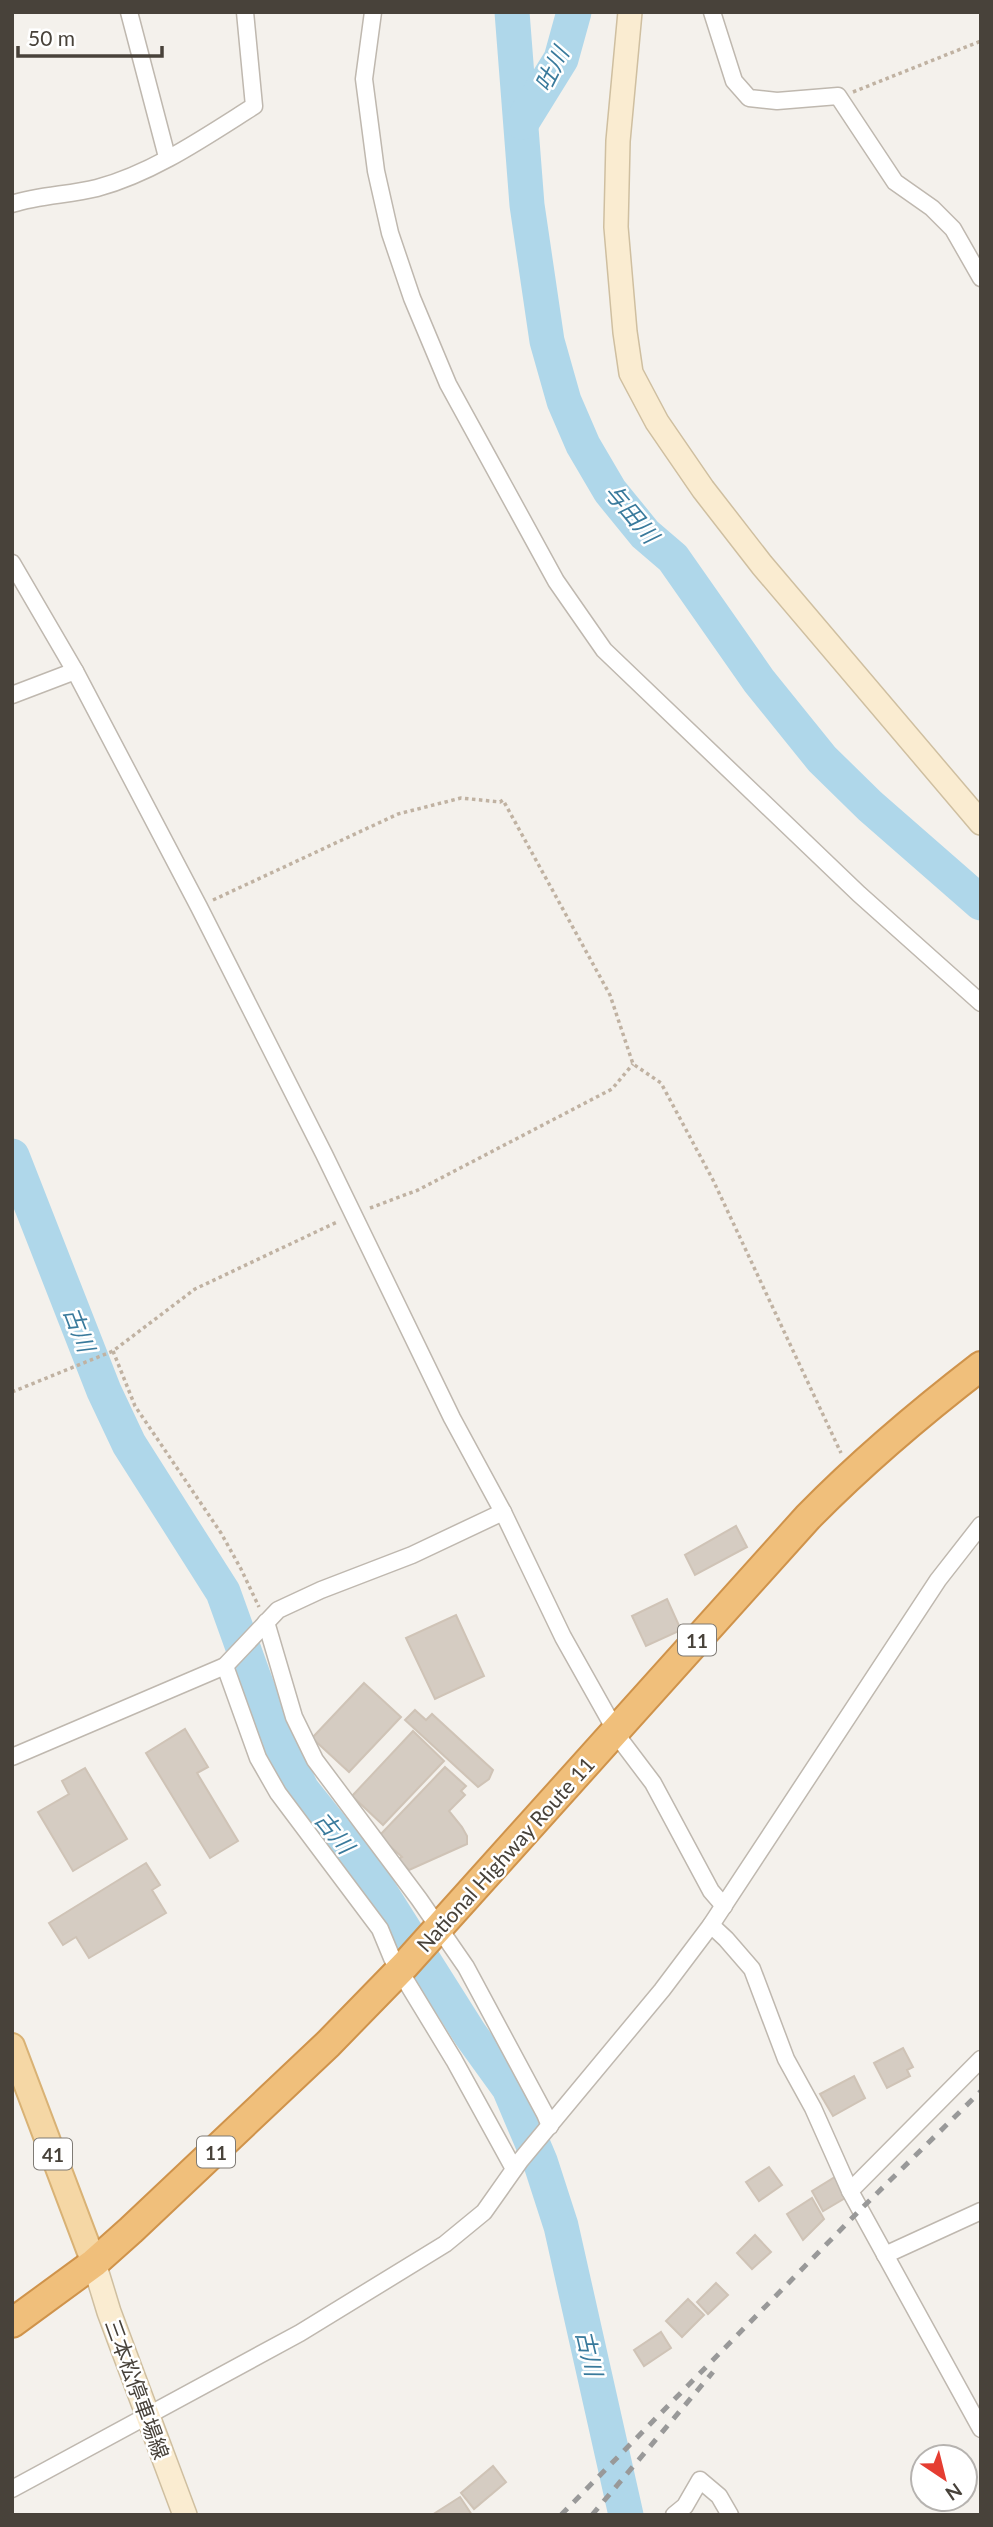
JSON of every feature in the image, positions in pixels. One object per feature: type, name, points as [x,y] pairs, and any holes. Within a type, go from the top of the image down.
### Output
[{"type":"highway","name":"National Highway Route 11","points":[[12,2323],[94,2263],[253,2116],[403,1968],[807,1517],[850,1474],[909,1422],[981,1366]]},
{"type":"main road","name":"41","points":[[12,2046],[94,2263]]},
{"type":"street","points":[[129,12],[167,157]]},
{"type":"street","points":[[12,204],[97,188],[142,171],[254,106],[245,12]]},
{"type":"street","points":[[373,12],[364,79],[376,171],[390,233],[412,298],[448,384],[556,581],[604,650],[859,894],[981,1003]]},
{"type":"street","points":[[630,12],[618,142],[616,227],[631,373],[657,422],[754,554],[981,822]]},
{"type":"street","points":[[712,12],[734,81],[749,98],[777,101],[838,96],[895,182],[932,208],[953,229],[981,278]]},
{"type":"street","points":[[12,563],[75,671],[199,907],[563,1637],[616,1730],[653,1783],[711,1891],[724,1906]]},
{"type":"street","points":[[12,695],[75,671]]},
{"type":"street","points":[[12,1757],[228,1663],[278,1610],[321,1590],[412,1555],[503,1512]]},
{"type":"street","points":[[12,2488],[300,2333],[445,2244],[484,2212],[517,2165],[662,1990],[711,1925],[938,1580],[981,1525]]},
{"type":"street","points":[[262,1626],[294,1717],[315,1760],[436,1931],[466,1967],[545,2114],[547,2129]]},
{"type":"street","points":[[228,1663],[258,1758],[278,1793],[380,1929],[392,1958],[403,1968],[517,2165]]},
{"type":"street","points":[[711,1925],[726,1938],[752,1969],[786,2059],[813,2108],[850,2191],[981,2429]]},
{"type":"street","points":[[850,2191],[981,2059]]},
{"type":"street","points":[[886,2255],[981,2211]]},
{"type":"street","name":"三本松停車場線","points":[[94,2263],[109,2312],[185,2515]]},
{"type":"street","points":[[674,2515],[685,2507],[700,2480],[719,2496],[730,2515]]},
{"type":"path","points":[[838,96],[877,84],[981,41]]},
{"type":"path","points":[[199,907],[398,814],[461,798],[500,802],[503,800],[610,995],[633,1064],[661,1083],[713,1180],[850,1474]]},
{"type":"path","points":[[12,1392],[113,1351],[195,1289],[353,1215],[418,1190],[612,1089],[633,1064]]},
{"type":"path","points":[[113,1351],[135,1406],[221,1533],[241,1569],[262,1626]]},
{"type":"building","points":[[736,1526],[747,1547],[695,1575],[685,1555]]},
{"type":"building","points":[[667,1599],[681,1630],[646,1646],[632,1616]]},
{"type":"building","points":[[456,1615],[484,1676],[435,1699],[406,1638]]},
{"type":"building","points":[[364,1683],[401,1717],[349,1772],[312,1738]]},
{"type":"building","points":[[415,1710],[426,1720],[432,1714],[493,1770],[489,1779],[478,1787],[405,1720]]},
{"type":"building","points":[[185,1729],[208,1767],[197,1773],[238,1841],[210,1858],[146,1753]]},
{"type":"building","points":[[413,1731],[444,1761],[383,1825],[352,1796]]},
{"type":"building","points":[[445,1767],[466,1786],[461,1791],[465,1795],[449,1811],[467,1836],[467,1844],[409,1870],[398,1859],[402,1857],[379,1836]]},
{"type":"building","points":[[85,1768],[127,1839],[73,1871],[38,1812],[69,1794],[62,1781]]},
{"type":"building","points":[[146,1863],[160,1885],[152,1890],[166,1913],[89,1958],[76,1937],[63,1945],[49,1923]]},
{"type":"building","points":[[903,2048],[913,2067],[907,2070],[910,2076],[887,2088],[874,2063]]},
{"type":"building","points":[[854,2076],[865,2098],[833,2116],[820,2094]]},
{"type":"building","points":[[769,2167],[782,2185],[759,2201],[746,2182]]},
{"type":"building","points":[[835,2177],[847,2197],[823,2211],[812,2191]]},
{"type":"building","points":[[812,2198],[824,2219],[803,2240],[787,2214]]},
{"type":"building","points":[[755,2235],[771,2252],[752,2269],[737,2253]]},
{"type":"building","points":[[716,2283],[728,2295],[708,2314],[697,2302]]},
{"type":"building","points":[[688,2299],[704,2315],[682,2337],[666,2321]]},
{"type":"building","points":[[661,2332],[671,2348],[644,2366],[634,2350]]},
{"type":"building","points":[[493,2466],[506,2482],[474,2509],[461,2493]]},
{"type":"building","points":[[460,2497],[472,2515],[432,2515]]},
{"type":"waterway","name":"与田川","points":[[512,12],[527,205],[547,341],[564,401],[583,445],[610,491],[645,534],[673,558],[759,681],[822,759],[870,806],[981,903]]},
{"type":"waterway","name":"吐川","points":[[522,122],[561,59],[574,12]]},
{"type":"waterway","name":"古川","points":[[12,1156],[104,1391],[129,1444],[223,1592],[273,1731],[302,1790],[369,1874],[470,2034],[509,2088],[540,2161],[561,2226],[626,2515]]},
{"type":"railway","points":[[561,2515],[860,2210],[981,2091]]},
{"type":"railway","points":[[592,2515],[713,2372]]}]
